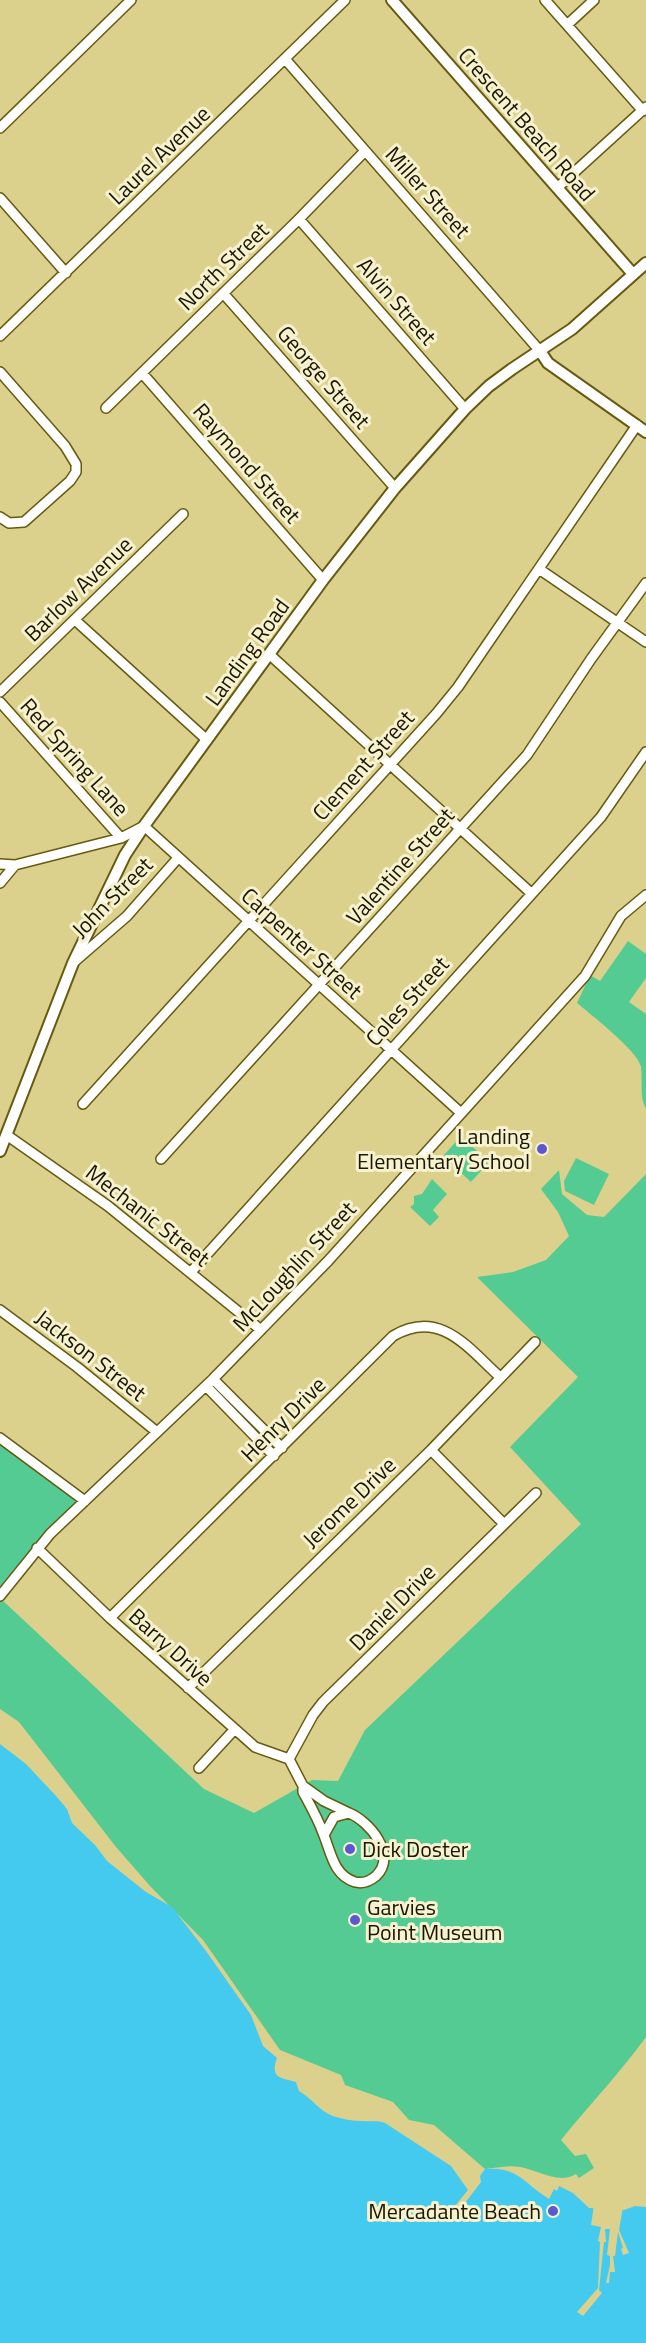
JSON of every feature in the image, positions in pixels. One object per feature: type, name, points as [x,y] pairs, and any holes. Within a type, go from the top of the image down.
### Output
[{"type":"street","points":[[0,128],[131,0]]},
{"type":"street","name":"Laurel Avenue","points":[[0,336],[345,0]]},
{"type":"street","name":"Crescent Beach Road","points":[[392,0],[633,274]]},
{"type":"street","points":[[545,0],[644,109],[558,188]]},
{"type":"street","points":[[567,25],[594,0]]},
{"type":"street","name":"Miller Street","points":[[285,59],[540,351]]},
{"type":"street","name":"North Street","points":[[105,408],[299,219],[365,151]]},
{"type":"street","points":[[0,198],[66,273]]},
{"type":"street","name":"Alvin Street","points":[[299,219],[465,409]]},
{"type":"street","name":"Landing Road","points":[[0,1151],[8,1136],[43,1039],[74,963],[120,866],[144,826],[269,654],[395,488],[465,409],[489,386],[572,329],[646,263]]},
{"type":"street","name":"George Street","points":[[223,293],[395,488]]},
{"type":"street","points":[[540,351],[548,363],[641,428]]},
{"type":"street","points":[[0,372],[65,446],[76,464],[76,472],[70,481],[24,522],[9,523],[0,517]]},
{"type":"street","name":"Raymond Street","points":[[142,373],[323,580]]},
{"type":"street","name":"Clement Street","points":[[83,1104],[458,687],[539,568],[641,428]]},
{"type":"street","name":"Barlow Avenue","points":[[0,692],[183,514]]},
{"type":"street","points":[[539,568],[646,642]]},
{"type":"street","name":"Valentine Street","points":[[161,1159],[526,755],[646,583]]},
{"type":"street","points":[[75,620],[207,740]]},
{"type":"street","points":[[269,654],[531,892]]},
{"type":"street","name":"Red Spring Lane","points":[[0,702],[121,838]]},
{"type":"street","name":"Coles Street","points":[[191,1272],[390,1048],[601,817],[646,752]]},
{"type":"street","points":[[0,864],[15,865],[121,838],[144,826]]},
{"type":"street","name":"Carpenter Street","points":[[144,826],[461,1113]]},
{"type":"street","name":"John Street","points":[[74,963],[127,916],[178,858]]},
{"type":"street","points":[[0,883],[15,865]]},
{"type":"street","name":"McLoughlin Street","points":[[0,1596],[37,1548],[210,1382],[328,1261],[585,976],[621,916],[646,895]]},
{"type":"street","name":"Mechanic Street","points":[[8,1136],[108,1206],[261,1330]]},
{"type":"street","name":"Jackson Street","points":[[0,1310],[77,1367],[157,1432]]},
{"type":"street","name":"Henry Drive","points":[[110,1618],[393,1336],[403,1330],[421,1326],[431,1326],[450,1333],[500,1377]]},
{"type":"street","name":"Jerome Drive","points":[[188,1688],[431,1450],[535,1342]]},
{"type":"street","points":[[210,1382],[282,1448]]},
{"type":"street","points":[[210,1382],[274,1456]]},
{"type":"street","points":[[0,1437],[85,1502]]},
{"type":"street","points":[[431,1450],[504,1524]]},
{"type":"street","name":"Daniel Drive","points":[[289,1759],[323,1702],[536,1493]]},
{"type":"street","name":"Barry Drive","points":[[37,1548],[110,1618],[234,1730],[255,1747],[289,1759]]},
{"type":"street","points":[[199,1768],[234,1730]]},
{"type":"street","points":[[289,1759],[303,1786],[324,1801],[364,1821],[380,1844],[383,1864],[376,1876],[364,1883],[348,1879],[333,1863],[324,1835],[303,1792],[303,1786]]},
{"type":"street","points":[[324,1835],[334,1817],[349,1813]]},
{"type":"green space","points":[[628,941],[646,954],[646,978],[629,1002],[646,1014],[646,1109],[642,1094],[641,1067],[638,1060],[613,1033],[577,1003],[590,975],[600,981]]},
{"type":"green space","points":[[461,1136],[489,1162],[471,1182],[443,1156]]},
{"type":"green space","points":[[576,1158],[609,1174],[594,1205],[565,1191],[564,1181]]},
{"type":"green space","points":[[559,1170],[562,1194],[587,1215],[604,1217],[646,1174],[646,2037],[561,2140],[575,2156],[586,2154],[594,2168],[579,2178],[576,2174],[563,2178],[548,2176],[516,2166],[485,2169],[434,2125],[409,2120],[393,2102],[345,2085],[341,2075],[280,2050],[203,1940],[150,1886],[116,1847],[19,1722],[0,1709],[0,1598],[204,1789],[254,1813],[312,1780],[338,1781],[365,1730],[581,1524],[510,1447],[578,1377],[477,1277],[513,1272],[546,1260],[569,1236],[558,1212],[541,1189]]},
{"type":"green space","points":[[432,1179],[447,1194],[433,1210],[439,1217],[430,1226],[410,1207],[414,1204],[414,1196],[422,1194]]},
{"type":"green space","points":[[0,1438],[83,1502],[0,1597]]},
{"type":"water","points":[[0,1744],[26,1764],[57,1797],[67,1809],[72,1823],[95,1845],[107,1861],[146,1892],[172,1907],[251,2015],[263,2046],[277,2058],[275,2073],[277,2076],[296,2082],[299,2091],[328,2114],[348,2120],[385,2123],[451,2166],[468,2190],[450,2212],[455,2216],[481,2182],[480,2176],[485,2169],[505,2170],[513,2173],[549,2199],[554,2189],[557,2191],[559,2186],[573,2193],[589,2208],[624,2210],[635,2206],[646,2207],[646,2343],[0,2343]]},
{"type":"pier","points":[[594,2205],[623,2207],[619,2230],[629,2253],[623,2255],[618,2232],[615,2256],[613,2256],[615,2272],[610,2272],[609,2283],[606,2283],[610,2265],[610,2256],[607,2255],[610,2229],[605,2229],[606,2242],[604,2242],[599,2290],[602,2293],[583,2316],[577,2312],[598,2288],[600,2242],[598,2241],[601,2227],[591,2225]]},
{"type":"place","name":"Landing Elementary School","points":[[542,1149]]},
{"type":"place","name":"Dick Doster","points":[[350,1849]]},
{"type":"place","name":"Garvies Point Museum","points":[[355,1920]]},
{"type":"place","name":"Mercadante Beach","points":[[553,2211]]}]
